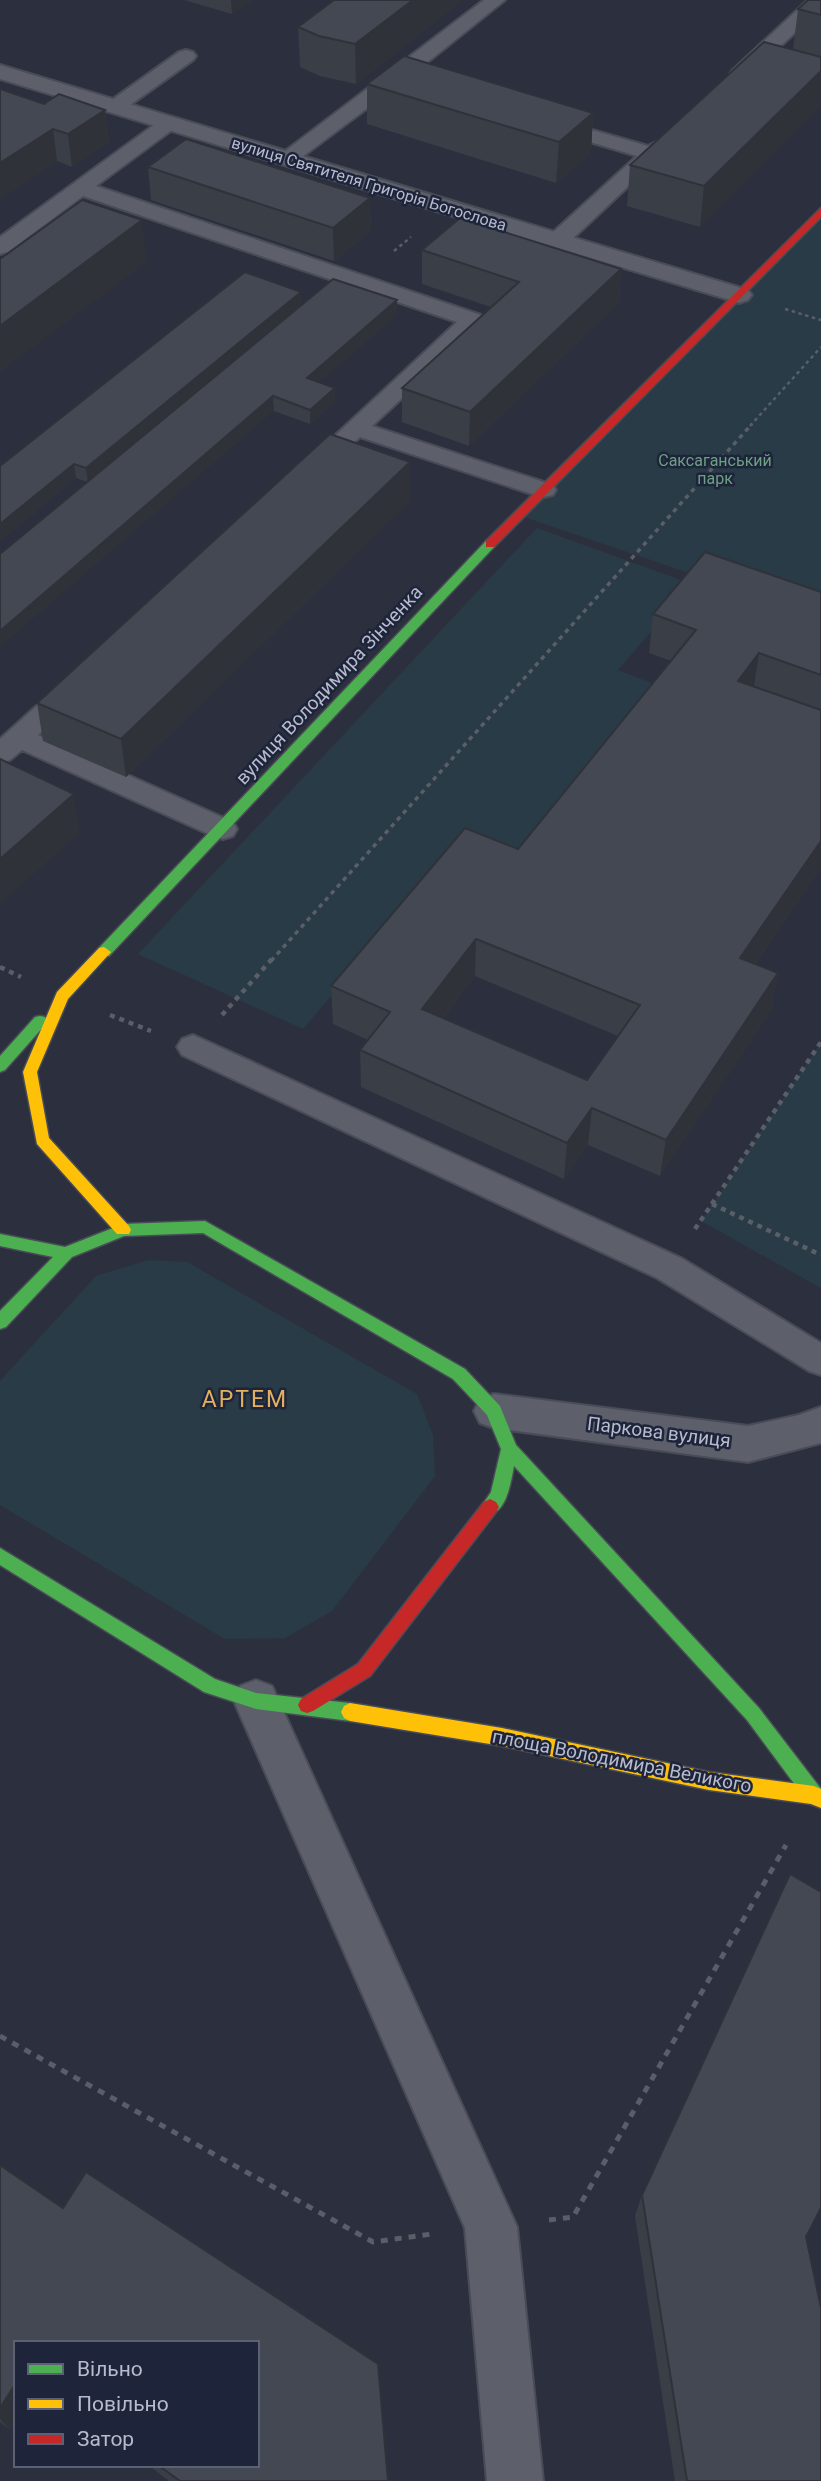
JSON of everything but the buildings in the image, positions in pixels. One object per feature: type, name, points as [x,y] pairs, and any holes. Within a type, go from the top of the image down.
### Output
[{"type":"main road","name":"вулиця Володимира Зінченка","points":[[123,1230],[42,1140],[30,1072],[62,996],[544,489],[821,211]]},
{"type":"main road","points":[[0,1066],[62,996]]},
{"type":"main road","name":"площа Володимира Великого","points":[[0,1322],[66,1254],[123,1230],[205,1227],[459,1374],[494,1411],[509,1449],[753,1714],[818,1797]]},
{"type":"main road","points":[[0,1240],[66,1254]]},
{"type":"main road","points":[[307,1705],[364,1670],[499,1495],[509,1449]]},
{"type":"main road","name":"площа Володимира Великого","points":[[0,1556],[210,1686],[256,1701],[307,1705],[502,1737],[709,1782],[818,1797]]},
{"type":"street","name":"вулиця Святителя Григорія Богослова","points":[[0,72],[739,295]]},
{"type":"street","name":"Паркова вулиця","points":[[494,1411],[748,1444],[806,1431],[821,1424]]},
{"type":"street","points":[[256,1701],[491,2227],[515,2481]]},
{"type":"lane","points":[[287,159],[496,0]]},
{"type":"lane","points":[[723,89],[819,0]]},
{"type":"lane","points":[[116,106],[186,56]]},
{"type":"lane","points":[[753,62],[780,69]]},
{"type":"lane","points":[[394,79],[433,90]]},
{"type":"lane","points":[[523,116],[652,154]]},
{"type":"lane","points":[[0,247],[169,123]]},
{"type":"lane","points":[[558,240],[672,136]]},
{"type":"lane","points":[[81,188],[473,320],[295,484]]},
{"type":"lane","points":[[356,428],[544,489]]},
{"type":"lane","points":[[90,672],[9,746],[223,829]]},
{"type":"lane","points":[[193,1047],[669,1268],[821,1361]]},
{"type":"path","points":[[357,281],[447,208]]},
{"type":"path","points":[[193,1047],[821,347]]},
{"type":"path","points":[[669,1268],[821,1042]]},
{"type":"path","points":[[712,1204],[821,1255]]},
{"type":"green space","name":"Саксаганський парк","points":[[821,211],[821,618],[518,515]]},
{"type":"green space","points":[[537,528],[692,584],[618,670],[659,686],[505,875],[453,853],[303,1029],[138,954]]},
{"type":"green space","points":[[821,1042],[821,1288],[701,1221]]},
{"type":"green space","points":[[148,1260],[187,1262],[417,1394],[433,1435],[435,1476],[332,1611],[285,1638],[225,1639],[0,1505],[0,1381],[96,1276]]},
{"type":"traffic: fast","points":[[104,952],[490,544]]},
{"type":"traffic: fast","points":[[0,1066],[40,1021]]},
{"type":"traffic: fast","points":[[0,1322],[66,1253],[123,1230],[205,1227],[459,1374],[494,1411],[509,1449],[499,1495],[490,1507]]},
{"type":"traffic: fast","points":[[0,1240],[66,1253]]},
{"type":"traffic: fast","points":[[509,1449],[753,1714],[814,1795]]},
{"type":"traffic: fast","points":[[0,1556],[210,1686],[256,1701],[350,1712]]},
{"type":"traffic: slow","points":[[104,952],[62,996],[30,1072],[42,1140],[123,1230]]},
{"type":"traffic: slow","points":[[350,1712],[502,1737],[709,1781],[814,1795],[821,1799]]},
{"type":"traffic: jam","points":[[490,544],[821,211]]},
{"type":"traffic: jam","points":[[307,1705],[364,1670],[490,1507]]},
{"type":"district","name":"АРТЕМ","points":[[245,1399]]}]
